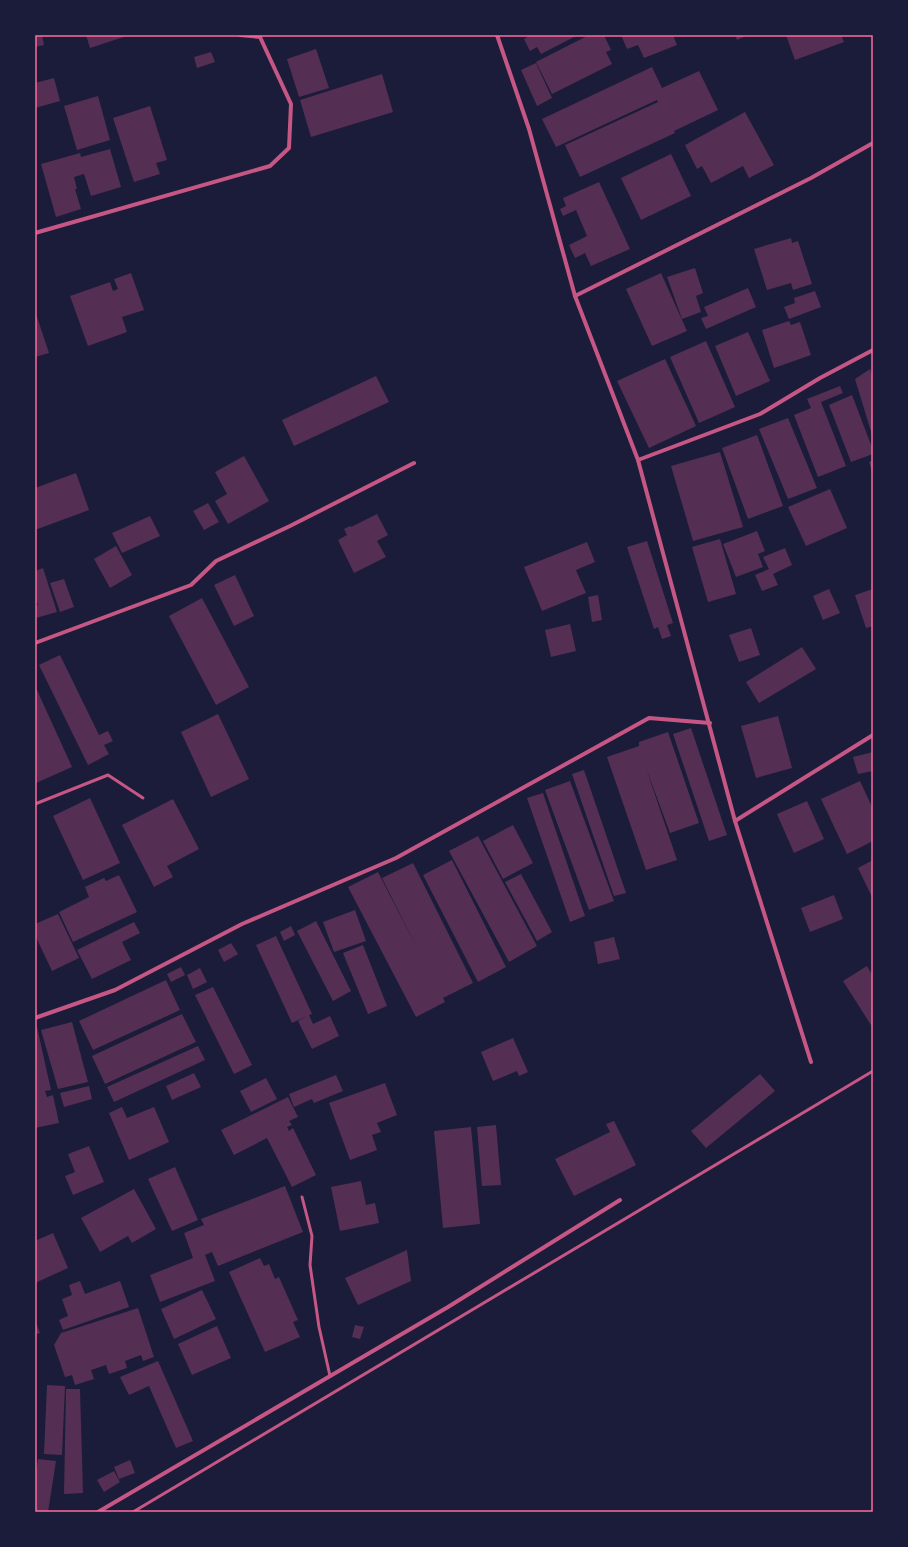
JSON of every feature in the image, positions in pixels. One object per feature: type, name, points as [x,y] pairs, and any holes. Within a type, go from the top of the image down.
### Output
[{"type":"street","points":[[35,233],[270,166],[289,148],[291,104],[260,37],[240,35]]},
{"type":"street","points":[[497,35],[529,129],[575,296],[638,460],[710,723],[735,821],[811,1062]]},
{"type":"street","points":[[575,296],[811,178],[873,143]]},
{"type":"street","points":[[638,460],[760,414],[820,378],[873,350]]},
{"type":"street","points":[[35,642],[191,586],[216,561],[290,526],[414,463]]},
{"type":"street","points":[[35,1018],[115,990],[242,924],[396,858],[649,718],[710,723]]},
{"type":"street","points":[[735,821],[873,735]]},
{"type":"street","points":[[98,1512],[448,1307],[620,1200]]},
{"type":"lane","points":[[35,804],[108,775],[143,798]]},
{"type":"lane","points":[[134,1512],[873,1071]]},
{"type":"lane","points":[[302,1197],[312,1236],[310,1265],[319,1327],[330,1376]]},
{"type":"building","points":[[35,35],[42,35],[44,45],[35,47]]},
{"type":"building","points":[[86,35],[130,35],[90,48]]},
{"type":"building","points":[[531,35],[578,35],[541,54],[537,47],[530,51],[524,39]]},
{"type":"building","points":[[589,35],[604,35],[611,50],[606,52],[612,64],[552,94],[536,62]]},
{"type":"building","points":[[621,35],[673,35],[677,45],[644,58],[638,45],[627,49]]},
{"type":"building","points":[[735,35],[748,35],[737,40]]},
{"type":"building","points":[[786,35],[841,35],[844,42],[795,60]]},
{"type":"building","points":[[316,49],[329,88],[299,97],[287,59]]},
{"type":"building","points":[[211,52],[215,62],[197,68],[194,57]]},
{"type":"building","points":[[536,63],[552,98],[537,106],[521,70]]},
{"type":"building","points":[[652,67],[662,88],[699,71],[718,110],[674,131],[675,133],[580,177],[565,145],[658,102],[657,100],[556,147],[542,119]]},
{"type":"building","points":[[382,74],[393,112],[311,137],[300,100]]},
{"type":"building","points":[[54,78],[60,101],[35,108],[35,83]]},
{"type":"building","points":[[98,96],[110,140],[77,150],[64,106]]},
{"type":"building","points":[[150,106],[167,160],[156,163],[160,174],[134,182],[113,118]]},
{"type":"building","points":[[745,112],[774,165],[749,178],[743,166],[711,183],[702,166],[697,169],[685,145]]},
{"type":"building","points":[[110,149],[121,187],[91,196],[84,174],[74,177],[77,189],[75,189],[81,209],[56,217],[41,164],[80,153],[81,157]]},
{"type":"building","points":[[671,154],[691,196],[641,220],[621,178]]},
{"type":"building","points":[[599,182],[630,249],[591,266],[585,253],[575,258],[569,245],[587,236],[576,210],[563,216],[560,209],[566,206],[563,198]]},
{"type":"building","points":[[791,238],[792,243],[798,241],[812,284],[793,290],[791,283],[767,290],[754,249]]},
{"type":"building","points":[[695,268],[703,293],[696,296],[701,312],[682,319],[667,277]]},
{"type":"building","points":[[131,273],[144,310],[122,317],[127,332],[88,346],[70,296],[110,282],[113,291],[118,289],[114,279]]},
{"type":"building","points":[[661,273],[687,331],[652,346],[626,289]]},
{"type":"building","points":[[748,288],[756,307],[706,329],[701,318],[708,316],[704,307]]},
{"type":"building","points":[[815,291],[821,307],[789,319],[784,307],[795,303],[794,298]]},
{"type":"building","points":[[35,311],[49,353],[35,357]]},
{"type":"building","points":[[789,321],[791,325],[800,322],[811,355],[774,368],[762,330]]},
{"type":"building","points":[[748,332],[770,381],[736,396],[715,346]]},
{"type":"building","points":[[706,341],[735,407],[699,423],[670,357]]},
{"type":"building","points":[[665,359],[696,426],[649,448],[617,381]]},
{"type":"building","points":[[870,369],[873,378],[873,438],[855,379]]},
{"type":"building","points":[[376,376],[389,402],[294,446],[282,420]]},
{"type":"building","points":[[840,386],[843,393],[821,402],[846,466],[818,477],[794,415],[811,408],[807,399]]},
{"type":"building","points":[[852,395],[873,450],[873,454],[851,462],[829,405]]},
{"type":"building","points":[[788,418],[817,488],[788,499],[759,429]]},
{"type":"building","points":[[757,435],[783,506],[748,519],[722,448]]},
{"type":"building","points":[[720,452],[743,527],[693,541],[671,466]]},
{"type":"building","points":[[244,456],[269,501],[228,524],[215,501],[227,494],[215,472]]},
{"type":"building","points":[[873,460],[873,475],[869,462]]},
{"type":"building","points":[[76,473],[89,510],[35,530],[35,488]]},
{"type":"building","points":[[830,489],[847,528],[806,546],[788,507]]},
{"type":"building","points":[[208,503],[219,522],[204,530],[193,511]]},
{"type":"building","points":[[377,514],[388,535],[377,541],[386,557],[354,573],[338,540],[347,535],[344,529]]},
{"type":"building","points":[[150,516],[160,536],[122,553],[112,533]]},
{"type":"building","points":[[757,531],[765,551],[758,554],[763,567],[736,577],[723,544]]},
{"type":"building","points":[[720,539],[736,594],[708,602],[692,547]]},
{"type":"building","points":[[647,541],[673,623],[667,625],[671,636],[662,639],[658,627],[654,629],[627,547]]},
{"type":"building","points":[[587,542],[595,562],[576,570],[586,593],[542,611],[524,567]]},
{"type":"building","points":[[116,546],[132,575],[110,588],[94,559]]},
{"type":"building","points":[[785,548],[792,565],[773,574],[778,585],[762,591],[755,575],[769,569],[763,557]]},
{"type":"building","points":[[43,568],[57,612],[36,618],[35,606],[38,605],[37,603],[35,604],[35,571]]},
{"type":"building","points":[[235,575],[254,616],[234,626],[214,585]]},
{"type":"building","points":[[64,579],[74,607],[60,612],[50,583]]},
{"type":"building","points":[[829,589],[840,613],[823,620],[813,596]]},
{"type":"building","points":[[873,589],[873,626],[866,628],[855,595]]},
{"type":"building","points":[[598,595],[602,620],[592,622],[588,597]]},
{"type":"building","points":[[202,598],[249,687],[216,705],[169,616]]},
{"type":"building","points":[[570,624],[576,651],[551,657],[545,630]]},
{"type":"building","points":[[751,628],[760,655],[739,662],[729,635]]},
{"type":"building","points":[[802,647],[816,669],[759,703],[746,682]]},
{"type":"building","points":[[60,655],[99,735],[108,731],[113,741],[104,745],[109,754],[88,765],[39,665]]},
{"type":"building","points":[[37,690],[72,767],[36,783],[35,691]]},
{"type":"building","points":[[218,714],[249,779],[211,797],[181,732]]},
{"type":"building","points":[[778,716],[792,768],[756,778],[741,726]]},
{"type":"building","points":[[691,728],[727,835],[709,841],[673,734]]},
{"type":"building","points":[[668,732],[699,823],[670,833],[646,768],[677,860],[646,870],[607,757],[639,746],[639,742]]},
{"type":"building","points":[[873,752],[873,771],[858,774],[853,757]]},
{"type":"building","points":[[584,770],[626,893],[614,896],[572,774]]},
{"type":"building","points":[[570,781],[614,901],[589,910],[545,790]]},
{"type":"building","points":[[860,781],[873,809],[873,841],[847,854],[821,799]]},
{"type":"building","points":[[543,793],[585,916],[570,922],[527,798]]},
{"type":"building","points":[[90,798],[120,863],[83,880],[53,816]]},
{"type":"building","points":[[173,799],[199,849],[167,866],[173,877],[154,887],[122,825]]},
{"type":"building","points":[[807,801],[824,839],[794,853],[777,814]]},
{"type":"building","points":[[513,825],[533,863],[503,879],[483,841]]},
{"type":"building","points":[[478,836],[537,946],[509,962],[449,851]]},
{"type":"building","points":[[452,860],[506,967],[478,982],[423,875]]},
{"type":"building","points":[[873,860],[873,899],[858,868]]},
{"type":"building","points":[[413,863],[473,983],[443,998],[445,1002],[416,1017],[348,887],[378,872],[418,950],[382,878]]},
{"type":"building","points":[[521,874],[552,932],[537,941],[505,882]]},
{"type":"building","points":[[119,875],[137,912],[73,942],[59,912],[89,897],[85,887],[104,878],[106,881]]},
{"type":"building","points":[[834,895],[843,919],[810,932],[801,908]]},
{"type":"building","points":[[355,910],[366,941],[334,952],[323,922]]},
{"type":"building","points":[[58,914],[79,958],[52,971],[35,935],[35,924]]},
{"type":"building","points":[[316,921],[351,991],[333,1001],[297,931]]},
{"type":"building","points":[[134,922],[140,933],[122,942],[131,960],[92,979],[77,950]]},
{"type":"building","points":[[291,926],[295,935],[284,941],[280,932]]},
{"type":"building","points":[[276,936],[312,1014],[309,1015],[313,1024],[330,1016],[339,1036],[312,1049],[298,1021],[307,1016],[292,1023],[256,945]]},
{"type":"building","points":[[614,937],[620,959],[598,964],[594,942]]},
{"type":"building","points":[[231,943],[238,954],[224,962],[218,950]]},
{"type":"building","points":[[363,945],[387,1006],[368,1014],[343,953]]},
{"type":"building","points":[[867,966],[873,976],[873,1024],[871,1025],[843,981]]},
{"type":"building","points":[[181,967],[185,975],[171,982],[167,974]]},
{"type":"building","points":[[200,968],[207,982],[193,989],[187,975]]},
{"type":"building","points":[[166,980],[180,1010],[93,1050],[79,1021]]},
{"type":"building","points":[[213,987],[252,1065],[234,1074],[195,995]]},
{"type":"building","points":[[182,1014],[196,1042],[105,1084],[92,1056]]},
{"type":"building","points":[[72,1022],[88,1082],[58,1089],[41,1030]]},
{"type":"building","points":[[37,1027],[51,1090],[45,1091],[47,1097],[53,1095],[59,1123],[35,1128],[35,1028]]},
{"type":"building","points":[[513,1038],[528,1072],[519,1076],[517,1071],[493,1081],[481,1052]]},
{"type":"building","points":[[198,1046],[205,1060],[114,1102],[107,1087]]},
{"type":"building","points":[[194,1073],[201,1087],[172,1100],[166,1086]]},
{"type":"building","points":[[760,1074],[775,1091],[706,1148],[691,1131]]},
{"type":"building","points":[[336,1075],[343,1091],[314,1103],[312,1099],[294,1107],[289,1094]]},
{"type":"building","points":[[266,1078],[277,1099],[251,1112],[240,1091]]},
{"type":"building","points":[[385,1083],[397,1115],[377,1123],[381,1132],[372,1135],[377,1150],[350,1160],[329,1103]]},
{"type":"building","points":[[89,1086],[92,1099],[64,1107],[60,1093]]},
{"type":"building","points":[[288,1097],[298,1117],[289,1121],[292,1125],[287,1127],[289,1131],[293,1128],[316,1175],[292,1187],[267,1138],[234,1155],[221,1130]]},
{"type":"building","points":[[122,1107],[127,1118],[154,1107],[169,1142],[129,1160],[109,1113]]},
{"type":"building","points":[[614,1121],[636,1165],[574,1196],[555,1159],[610,1132],[606,1124]]},
{"type":"building","points":[[496,1125],[501,1185],[482,1186],[477,1127]]},
{"type":"building","points":[[471,1127],[480,1224],[443,1228],[434,1131]]},
{"type":"building","points":[[89,1146],[104,1182],[73,1195],[65,1176],[75,1172],[68,1154]]},
{"type":"building","points":[[175,1167],[198,1220],[172,1231],[148,1179]]},
{"type":"building","points":[[361,1181],[366,1205],[375,1203],[379,1223],[340,1231],[331,1187]]},
{"type":"building","points":[[285,1186],[303,1232],[218,1266],[212,1252],[205,1255],[215,1281],[160,1302],[150,1275],[193,1258],[184,1233],[204,1225],[201,1219]]},
{"type":"building","points":[[134,1189],[156,1229],[132,1243],[128,1236],[100,1252],[81,1218]]},
{"type":"building","points":[[53,1233],[68,1268],[35,1283],[35,1241]]},
{"type":"building","points":[[407,1250],[411,1281],[358,1305],[345,1278]]},
{"type":"building","points":[[260,1258],[264,1266],[269,1264],[275,1279],[279,1277],[298,1320],[293,1322],[300,1337],[265,1352],[229,1272]]},
{"type":"building","points":[[80,1281],[85,1294],[120,1281],[129,1307],[63,1330],[59,1320],[68,1316],[62,1299],[72,1295],[69,1285]]},
{"type":"building","points":[[202,1290],[216,1319],[174,1339],[161,1309]]},
{"type":"building","points":[[138,1308],[154,1357],[143,1361],[141,1355],[125,1361],[127,1368],[109,1374],[106,1365],[91,1370],[94,1379],[75,1385],[72,1375],[65,1377],[54,1345],[61,1333]]},
{"type":"building","points":[[35,1320],[40,1333],[35,1335]]},
{"type":"building","points":[[355,1325],[364,1327],[360,1339],[352,1337]]},
{"type":"building","points":[[217,1326],[231,1358],[192,1375],[178,1344]]},
{"type":"building","points":[[158,1361],[193,1441],[176,1448],[149,1386],[129,1395],[120,1377]]},
{"type":"building","points":[[47,1385],[65,1386],[62,1455],[44,1454]]},
{"type":"building","points":[[66,1389],[80,1389],[83,1493],[64,1494]]},
{"type":"building","points":[[38,1459],[56,1461],[48,1512],[35,1512],[35,1480]]},
{"type":"building","points":[[130,1460],[135,1473],[119,1479],[114,1467]]},
{"type":"building","points":[[114,1471],[120,1482],[104,1492],[97,1480]]}]
